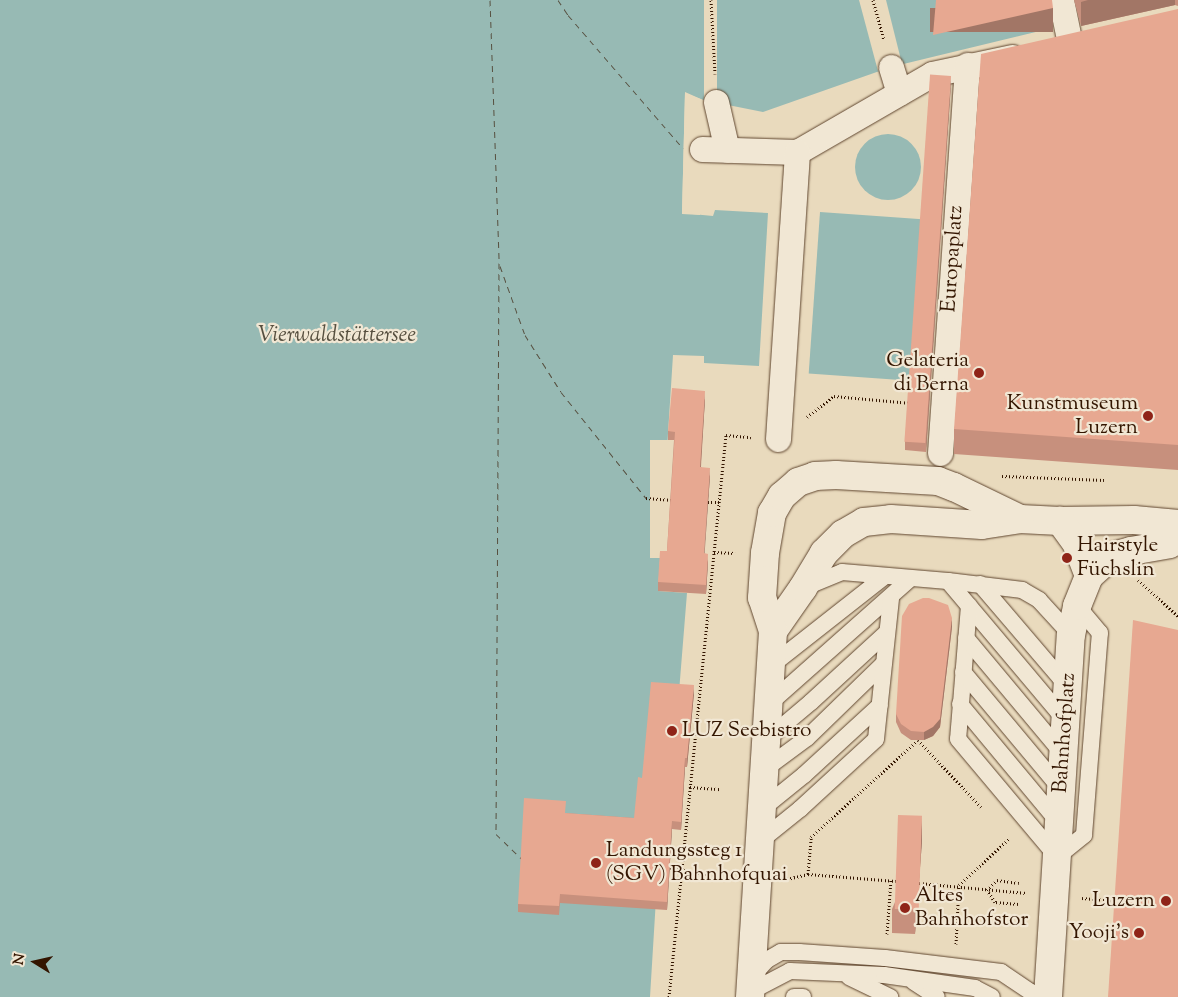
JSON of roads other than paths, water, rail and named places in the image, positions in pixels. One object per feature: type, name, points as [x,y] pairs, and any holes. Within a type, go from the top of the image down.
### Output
[{"type":"street","points":[[702,149],[797,152],[932,74],[1061,46],[1061,0]]},
{"type":"street","name":"Europaplatz","points":[[940,453],[967,65]]},
{"type":"street","points":[[891,67],[899,93]]},
{"type":"street","points":[[716,102],[727,150]]},
{"type":"street","points":[[778,439],[797,152]]},
{"type":"street","points":[[749,995],[772,665],[773,631],[762,598],[765,553],[772,513],[782,496],[798,482],[815,476],[836,474],[938,481],[954,486],[1020,519]]},
{"type":"street","points":[[773,631],[804,588],[824,553],[843,534],[864,522],[891,519],[982,524],[1020,519],[1060,521],[1134,520],[1178,524]]},
{"type":"street","points":[[1060,521],[1077,544],[1089,576],[1110,557],[1132,550],[1169,544],[1178,539]]},
{"type":"street","name":"Bahnhofplatz","points":[[1048,997],[1071,635],[1077,606],[1089,576]]},
{"type":"lane","points":[[804,588],[842,572],[980,584],[1022,590],[1039,600],[1071,635]]},
{"type":"lane","points":[[772,665],[884,576]]},
{"type":"lane","points":[[769,704],[891,598],[910,579]]},
{"type":"lane","points":[[948,581],[1066,721]]},
{"type":"lane","points":[[980,584],[1068,687]]},
{"type":"lane","points":[[759,842],[800,809],[876,739],[891,598]]},
{"type":"lane","points":[[969,606],[958,739],[1057,857],[1084,835],[1100,632],[1077,606]]},
{"type":"lane","points":[[767,739],[811,702],[887,632]]},
{"type":"lane","points":[[966,638],[1064,755]]},
{"type":"lane","points":[[765,769],[807,738],[884,663]]},
{"type":"lane","points":[[963,672],[1061,789]]},
{"type":"lane","points":[[960,704],[1059,823]]},
{"type":"lane","points":[[762,809],[804,775],[880,705]]},
{"type":"lane","points":[[749,995],[757,971],[767,960],[780,952],[885,958],[1000,972],[1030,992],[1033,997]]},
{"type":"lane","points":[[749,995],[790,971],[884,975],[976,988],[992,997]]},
{"type":"lane","points":[[845,974],[890,997]]},
{"type":"lane","points":[[910,980],[937,997]]},
{"type":"lane","points":[[794,997],[803,997]]},
{"type":"water","name":"Vierwaldstättersee","points":[[0,0],[1036,0],[1044,30],[891,67],[763,112],[703,100],[685,93],[682,213],[713,216],[715,210],[768,213],[759,366],[704,363],[704,356],[673,355],[658,591],[687,593],[679,692],[658,866],[650,997],[0,997]]},
{"type":"water","points":[[888,134],[901,137],[911,144],[918,154],[921,167],[918,180],[911,190],[901,197],[888,200],[875,197],[865,190],[858,180],[855,167],[858,154],[865,144],[875,137]]},
{"type":"water","points":[[820,212],[933,220],[921,381],[809,374]]},
{"type":"place","name":"Gelateria di Berna","points":[[979,373]]},
{"type":"place","name":"Kunstmuseum Luzern","points":[[1148,416]]},
{"type":"place","name":"Hairstyle Füchslin","points":[[1067,558]]},
{"type":"place","name":"LUZ Seebistro","points":[[672,731]]},
{"type":"place","name":"Landungssteg 1 (SGV) Bahnhofquai","points":[[596,863]]},
{"type":"place","name":"Luzern","points":[[1166,901]]},
{"type":"place","name":"Altes Bahnhofstor","points":[[905,908]]},
{"type":"place","name":"Yooji's","points":[[1139,933]]}]
